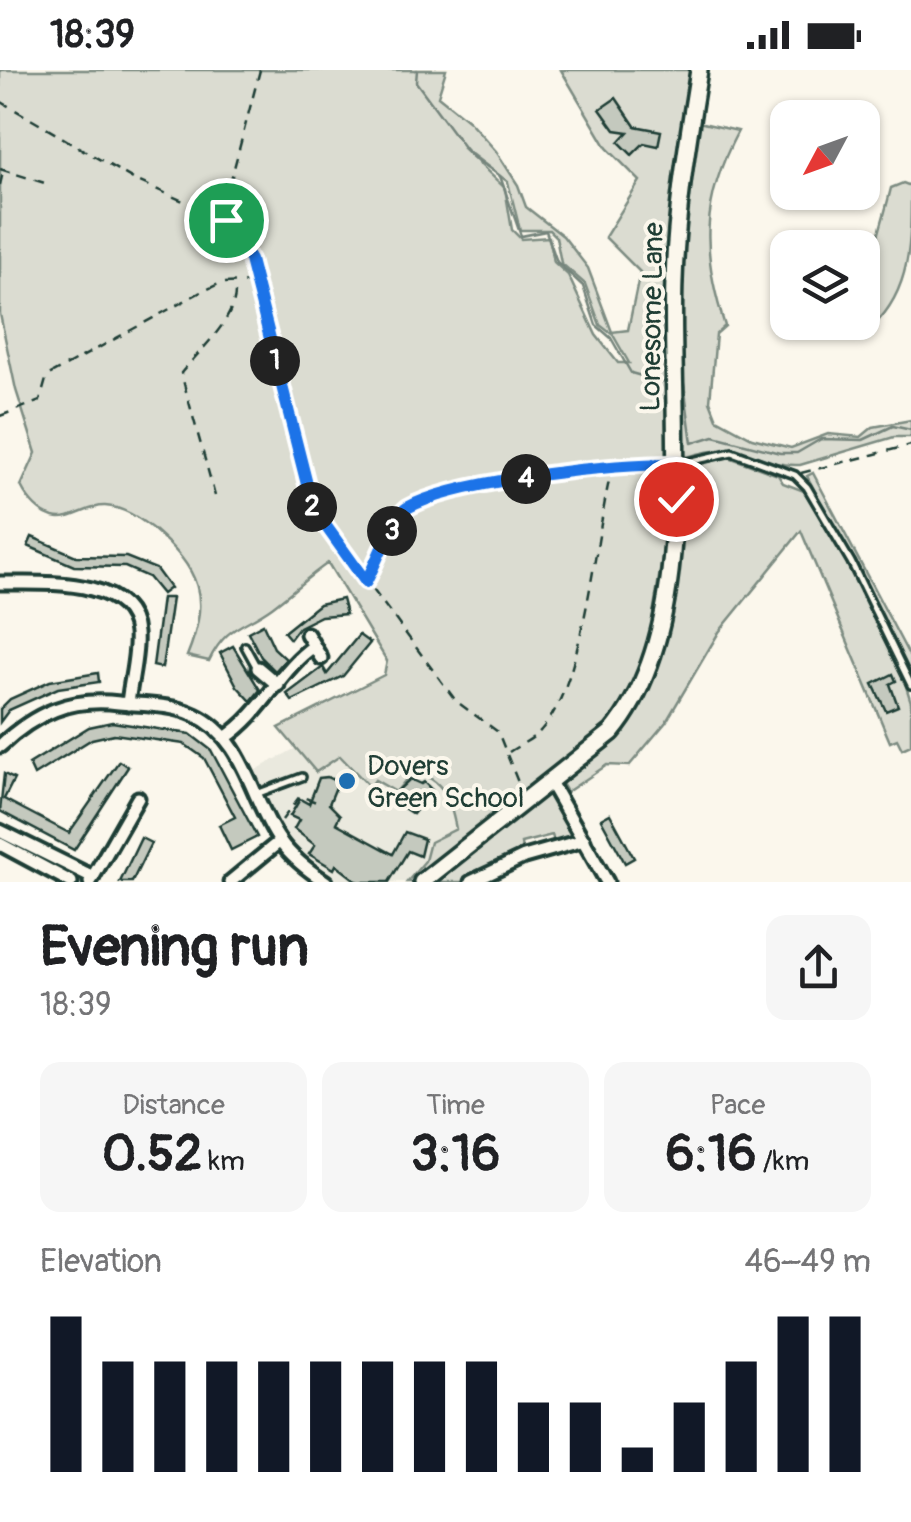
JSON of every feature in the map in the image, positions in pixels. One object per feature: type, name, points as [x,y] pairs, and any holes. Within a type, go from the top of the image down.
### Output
[{"type":"street","name":"Lonesome Lane","points":[[422,882],[612,732],[634,706],[649,670],[669,567],[676,464],[672,374],[676,220],[699,70]]},
{"type":"street","points":[[0,582],[95,590],[121,602],[136,632],[128,704]]},
{"type":"street","points":[[226,738],[259,711],[310,640],[322,658]]},
{"type":"street","points":[[258,668],[278,685]]},
{"type":"street","points":[[0,746],[34,718],[53,709],[95,700],[196,715],[226,738],[280,840],[302,866],[326,882]]},
{"type":"street","points":[[550,782],[608,882]]},
{"type":"street","points":[[0,831],[91,879],[138,798]]},
{"type":"street","points":[[230,882],[280,840]]},
{"type":"street","points":[[470,882],[524,857],[584,840]]},
{"type":"street","points":[[0,844],[71,882]]},
{"type":"lane","points":[[676,464],[732,452],[795,475],[807,487],[851,562],[911,685]]},
{"type":"lane","points":[[245,646],[258,668]]},
{"type":"lane","points":[[256,795],[302,776]]},
{"type":"path","points":[[260,70],[224,206],[226,220],[250,260],[257,282],[313,508],[456,701],[498,732],[526,800]]},
{"type":"path","points":[[0,102],[133,179],[226,220]]},
{"type":"path","points":[[0,185],[2,170],[51,185]]},
{"type":"path","points":[[0,416],[33,407],[40,401],[47,376],[68,362],[220,283],[257,282]]},
{"type":"path","points":[[215,496],[182,374],[231,310],[236,296],[233,285]]},
{"type":"path","points":[[795,475],[911,445]]},
{"type":"path","points":[[366,582],[398,517],[407,508],[470,489],[612,467],[676,464]]},
{"type":"path","points":[[508,752],[541,731],[558,701],[584,621],[612,467]]},
{"type":"path","points":[[272,826],[286,818],[300,796],[322,804]]},
{"type":"shaded area","points":[[0,70],[446,70],[438,96],[469,121],[496,151],[518,185],[526,207],[563,236],[588,268],[612,332],[628,330],[640,272],[605,237],[640,181],[607,148],[561,70],[692,70],[685,119],[738,131],[717,181],[709,227],[712,274],[725,326],[716,334],[710,401],[717,419],[752,438],[791,448],[828,434],[861,437],[873,427],[911,420],[911,437],[894,437],[800,465],[724,450],[688,457],[681,453],[680,378],[666,376],[666,534],[645,664],[609,728],[417,882],[407,882],[425,861],[430,842],[456,829],[439,785],[413,771],[396,792],[375,780],[370,787],[340,756],[316,772],[279,728],[384,675],[387,661],[328,563],[272,607],[229,634],[209,661],[187,656],[198,617],[197,586],[182,558],[169,544],[142,521],[118,508],[99,506],[60,518],[47,515],[30,501],[21,486],[36,453],[16,390],[0,314]],"holes":[[[462,147],[508,182],[520,230],[549,230],[556,237],[561,263],[585,284],[600,325],[613,335],[629,363],[618,363],[596,335],[568,275],[554,262],[549,237],[521,239],[512,230],[505,188]]]},
{"type":"shaded area","points":[[903,183],[911,186],[910,226],[902,281],[880,318],[880,230],[891,188]]},
{"type":"shaded area","points":[[729,457],[778,475],[783,483],[804,491],[849,566],[905,683],[911,702],[911,745],[902,749],[897,739],[890,742],[801,531],[719,632],[666,722],[629,766],[607,765],[567,792],[561,782],[616,730],[634,707],[656,660],[686,472],[698,464]]},
{"type":"shaded area","points":[[813,473],[911,659],[911,675],[807,476]]},
{"type":"shaded area","name":"Dovers Green School","points":[[279,728],[430,776],[449,795],[456,829],[430,842],[425,861],[407,882],[339,882],[310,862],[288,838],[254,771],[298,747]]},
{"type":"shaded area","points":[[545,793],[553,797],[573,834],[570,840],[555,845],[552,835],[521,843],[522,852],[462,882],[430,882]]},
{"type":"building","points":[[616,98],[635,126],[661,131],[658,146],[644,143],[632,155],[619,142],[628,132],[615,130],[600,109]]},
{"type":"building","points":[[32,537],[76,556],[126,557],[156,569],[170,588],[162,594],[148,577],[125,567],[74,566],[28,546]]},
{"type":"building","points":[[162,598],[172,598],[162,668],[153,666]]},
{"type":"building","points":[[342,599],[346,614],[321,616],[299,627],[290,639],[284,632],[319,604]]},
{"type":"building","points":[[263,624],[274,648],[286,659],[275,671],[261,657],[248,632]]},
{"type":"building","points":[[359,635],[370,643],[343,676],[292,701],[287,694],[323,667],[327,674]]},
{"type":"building","points":[[233,646],[260,690],[251,701],[237,686],[220,653]]},
{"type":"building","points":[[98,673],[99,682],[58,688],[9,710],[0,722],[0,709],[10,699],[50,681]]},
{"type":"building","points":[[893,674],[896,681],[890,684],[898,706],[886,711],[873,684]]},
{"type":"building","points":[[112,722],[190,734],[211,750],[257,837],[231,850],[219,825],[235,817],[204,758],[184,744],[114,734],[92,739],[34,775],[29,764],[89,727]]},
{"type":"building","points":[[119,761],[128,767],[74,850],[0,811],[4,774],[14,779],[4,799],[69,833]]},
{"type":"building","points":[[319,778],[338,782],[329,804],[340,815],[336,823],[393,854],[405,832],[424,839],[420,856],[408,851],[389,882],[358,882],[336,865],[334,869],[309,854],[315,845],[294,829],[299,820],[290,816],[300,799],[309,804]]},
{"type":"building","points":[[410,779],[424,782],[432,790],[413,814],[393,801],[393,795]]},
{"type":"building","points":[[610,814],[634,858],[625,863],[601,819]]},
{"type":"building","points":[[141,838],[151,843],[132,882],[120,882]]},
{"type":"waterway","points":[[417,70],[416,82],[469,154],[500,176],[521,236],[546,231],[557,262],[583,286],[596,325],[611,338],[631,373],[666,383]]},
{"type":"waterway","points":[[679,384],[684,384],[692,443],[714,436],[780,453],[797,453],[821,439],[863,440],[893,426],[911,430]]},
{"type":"place","name":"Dovers Green School","points":[[347,781]]},
{"type":"route","points":[[226,220],[236,232],[257,282],[313,508],[366,582],[398,517],[407,508],[470,489],[583,470],[676,464],[676,499]]}]
